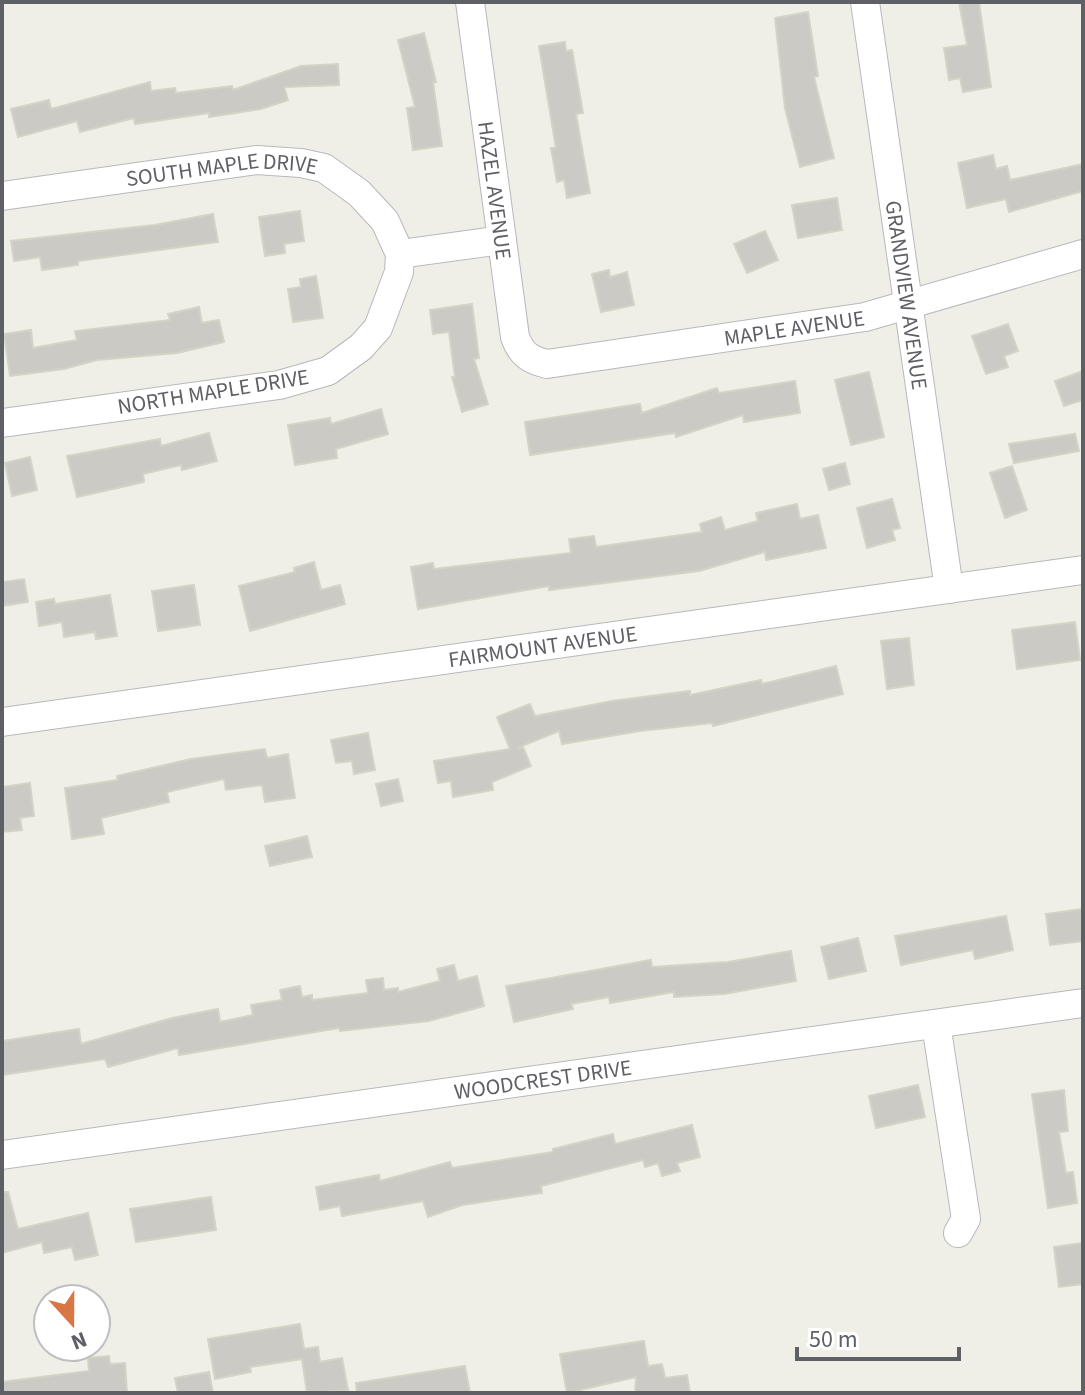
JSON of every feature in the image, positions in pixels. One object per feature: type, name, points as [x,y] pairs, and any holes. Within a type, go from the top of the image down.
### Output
[{"type":"street","name":"HAZEL AVENUE","points":[[470,2],[518,345],[533,361],[545,364]]},
{"type":"street","name":"GRANDVIEW AVENUE","points":[[865,2],[949,589]]},
{"type":"street","name":"SOUTH MAPLE DRIVE","points":[[2,196],[256,160],[301,163],[324,168],[359,193],[385,221],[400,254]]},
{"type":"street","points":[[400,254],[502,240]]},
{"type":"street","name":"NORTH MAPLE DRIVE","points":[[2,423],[279,385],[328,371],[361,347],[378,328],[399,272],[400,254]]},
{"type":"street","name":"MAPLE AVENUE","points":[[545,364],[865,317],[1083,254]]},
{"type":"street","name":"FAIRMOUNT AVENUE","points":[[2,722],[1083,570]]},
{"type":"street","name":"WOODCREST DRIVE","points":[[2,1155],[1083,1003]]},
{"type":"street","points":[[936,1024],[966,1219],[958,1233]]},
{"type":"building","points":[[959,2],[979,2],[991,87],[963,92],[960,78],[949,80],[944,48],[967,45]]},
{"type":"building","points":[[808,12],[818,76],[814,77],[834,158],[800,167],[785,108],[775,18]]},
{"type":"building","points":[[424,33],[436,82],[433,82],[442,146],[413,150],[407,108],[415,107],[398,40]]},
{"type":"building","points":[[565,42],[566,51],[572,50],[583,113],[576,114],[590,193],[567,198],[564,180],[557,182],[551,148],[556,148],[539,46]]},
{"type":"building","points":[[338,64],[339,85],[284,87],[288,100],[261,109],[209,117],[209,113],[135,124],[134,118],[80,132],[77,121],[18,137],[11,109],[49,100],[51,109],[150,82],[151,91],[175,88],[176,93],[232,86],[233,90],[301,66]]},
{"type":"building","points":[[993,155],[996,169],[1007,166],[1010,180],[1083,164],[1083,191],[1009,212],[1006,199],[967,208],[958,163]]},
{"type":"building","points":[[837,198],[842,230],[798,238],[792,205]]},
{"type":"building","points":[[300,211],[304,241],[284,244],[285,253],[265,256],[259,217]]},
{"type":"building","points":[[213,214],[218,242],[78,261],[78,265],[42,270],[40,257],[14,261],[11,241],[155,225]]},
{"type":"building","points":[[765,231],[778,260],[747,273],[734,244]]},
{"type":"building","points":[[609,270],[610,277],[627,272],[634,305],[601,312],[592,274]]},
{"type":"building","points":[[316,276],[323,318],[293,322],[288,289],[301,287],[300,279]]},
{"type":"building","points":[[472,304],[479,358],[474,359],[488,404],[462,412],[452,377],[455,377],[449,332],[433,334],[430,310]]},
{"type":"building","points":[[199,307],[202,323],[219,320],[224,342],[177,353],[97,360],[64,369],[10,376],[4,334],[31,330],[33,348],[77,340],[75,331],[170,320],[168,314]]},
{"type":"building","points":[[1008,324],[1018,351],[1004,356],[1008,367],[986,374],[972,336]]},
{"type":"building","points":[[1083,371],[1083,400],[1064,406],[1055,381]]},
{"type":"building","points":[[869,372],[884,437],[851,445],[835,380]]},
{"type":"building","points":[[795,381],[800,413],[744,422],[743,415],[676,437],[675,433],[530,455],[525,422],[640,404],[642,413],[717,388],[719,393]]},
{"type":"building","points":[[381,409],[388,434],[336,449],[337,458],[295,465],[288,425],[330,418],[331,424]]},
{"type":"building","points":[[209,433],[217,461],[182,470],[181,465],[143,474],[144,482],[77,497],[67,456],[160,439],[161,446]]},
{"type":"building","points":[[1075,434],[1079,451],[1014,463],[1009,444]]},
{"type":"building","points":[[30,457],[37,490],[12,496],[5,463]]},
{"type":"building","points":[[845,463],[850,484],[829,490],[823,469]]},
{"type":"building","points":[[1012,466],[1027,510],[1005,518],[990,473]]},
{"type":"building","points":[[892,499],[900,528],[892,530],[895,540],[867,548],[857,508]]},
{"type":"building","points":[[797,504],[800,519],[818,515],[826,548],[766,560],[765,552],[699,571],[549,590],[549,586],[418,609],[411,567],[433,563],[434,569],[571,553],[569,539],[594,536],[596,547],[702,532],[700,524],[721,517],[725,530],[758,521],[756,513]]},
{"type":"building","points":[[314,562],[321,590],[340,585],[345,604],[250,631],[239,586],[295,572],[294,568]]},
{"type":"building","points":[[24,579],[28,602],[2,606],[2,582]]},
{"type":"building","points":[[194,585],[200,625],[158,631],[152,591]]},
{"type":"building","points":[[110,595],[117,636],[96,639],[95,632],[64,637],[62,622],[39,626],[36,602],[54,599],[55,604]]},
{"type":"building","points":[[1075,622],[1080,660],[1017,669],[1012,630]]},
{"type":"building","points":[[909,638],[914,685],[887,689],[881,641]]},
{"type":"building","points":[[836,666],[843,694],[713,726],[712,723],[640,731],[562,744],[559,731],[517,748],[523,747],[531,766],[492,782],[493,790],[453,797],[451,781],[438,783],[434,761],[510,749],[497,717],[530,704],[535,716],[612,701],[690,691],[690,695],[761,680],[762,684]]},
{"type":"building","points":[[368,733],[375,770],[354,774],[352,761],[336,763],[331,740]]},
{"type":"building","points":[[265,749],[267,758],[288,754],[295,798],[265,802],[262,785],[226,790],[224,779],[167,792],[169,802],[101,818],[104,834],[72,839],[65,788],[118,780],[117,776],[191,759]]},
{"type":"building","points":[[398,779],[403,801],[381,806],[376,784]]},
{"type":"building","points":[[30,783],[34,816],[20,818],[22,830],[2,832],[2,787]]},
{"type":"building","points":[[307,836],[312,857],[270,866],[265,846]]},
{"type":"building","points":[[1083,909],[1083,941],[1050,945],[1046,914]]},
{"type":"building","points":[[1006,916],[1013,950],[975,959],[973,950],[901,965],[895,936]]},
{"type":"building","points":[[858,938],[866,971],[829,979],[821,947]]},
{"type":"building","points":[[791,951],[796,981],[724,994],[674,997],[674,992],[610,1003],[609,997],[571,1004],[573,1009],[514,1022],[506,986],[651,960],[652,967],[728,962]]},
{"type":"building","points":[[454,965],[458,981],[477,976],[484,1006],[429,1021],[340,1031],[339,1028],[179,1055],[178,1048],[108,1067],[105,1059],[2,1075],[2,1041],[79,1029],[81,1044],[172,1018],[218,1009],[220,1022],[253,1015],[251,1005],[282,1000],[280,990],[300,986],[302,997],[312,995],[312,1000],[368,993],[366,980],[383,978],[384,990],[398,988],[398,992],[440,981],[437,969]]},
{"type":"building","points":[[918,1085],[925,1117],[876,1128],[869,1096]]},
{"type":"building","points":[[1064,1090],[1068,1131],[1059,1132],[1066,1173],[1073,1172],[1077,1203],[1048,1208],[1032,1094]]},
{"type":"building","points":[[692,1125],[700,1157],[677,1163],[680,1171],[662,1176],[658,1163],[645,1167],[643,1160],[541,1186],[542,1193],[462,1205],[428,1217],[423,1201],[342,1216],[340,1206],[320,1210],[316,1187],[379,1175],[380,1181],[450,1162],[452,1168],[553,1152],[553,1149],[613,1134],[615,1144]]},
{"type":"building","points":[[2,1192],[8,1192],[18,1229],[88,1213],[98,1255],[75,1260],[72,1247],[44,1253],[42,1242],[2,1253]]},
{"type":"building","points":[[211,1197],[216,1230],[136,1242],[130,1209]]},
{"type":"building","points":[[1083,1243],[1083,1284],[1059,1287],[1054,1247]]},
{"type":"building","points":[[300,1324],[304,1349],[318,1347],[320,1362],[342,1358],[348,1390],[307,1393],[302,1359],[250,1367],[251,1372],[215,1379],[208,1339]]},
{"type":"building","points":[[644,1341],[648,1366],[662,1364],[665,1378],[687,1375],[690,1393],[635,1393],[636,1377],[567,1393],[560,1354]]},
{"type":"building","points":[[88,1363],[125,1363],[127,1393],[2,1393],[2,1382],[89,1371]]},
{"type":"building","points":[[465,1366],[470,1393],[357,1393],[356,1383]]},
{"type":"building","points":[[209,1372],[213,1393],[178,1393],[175,1378]]}]
